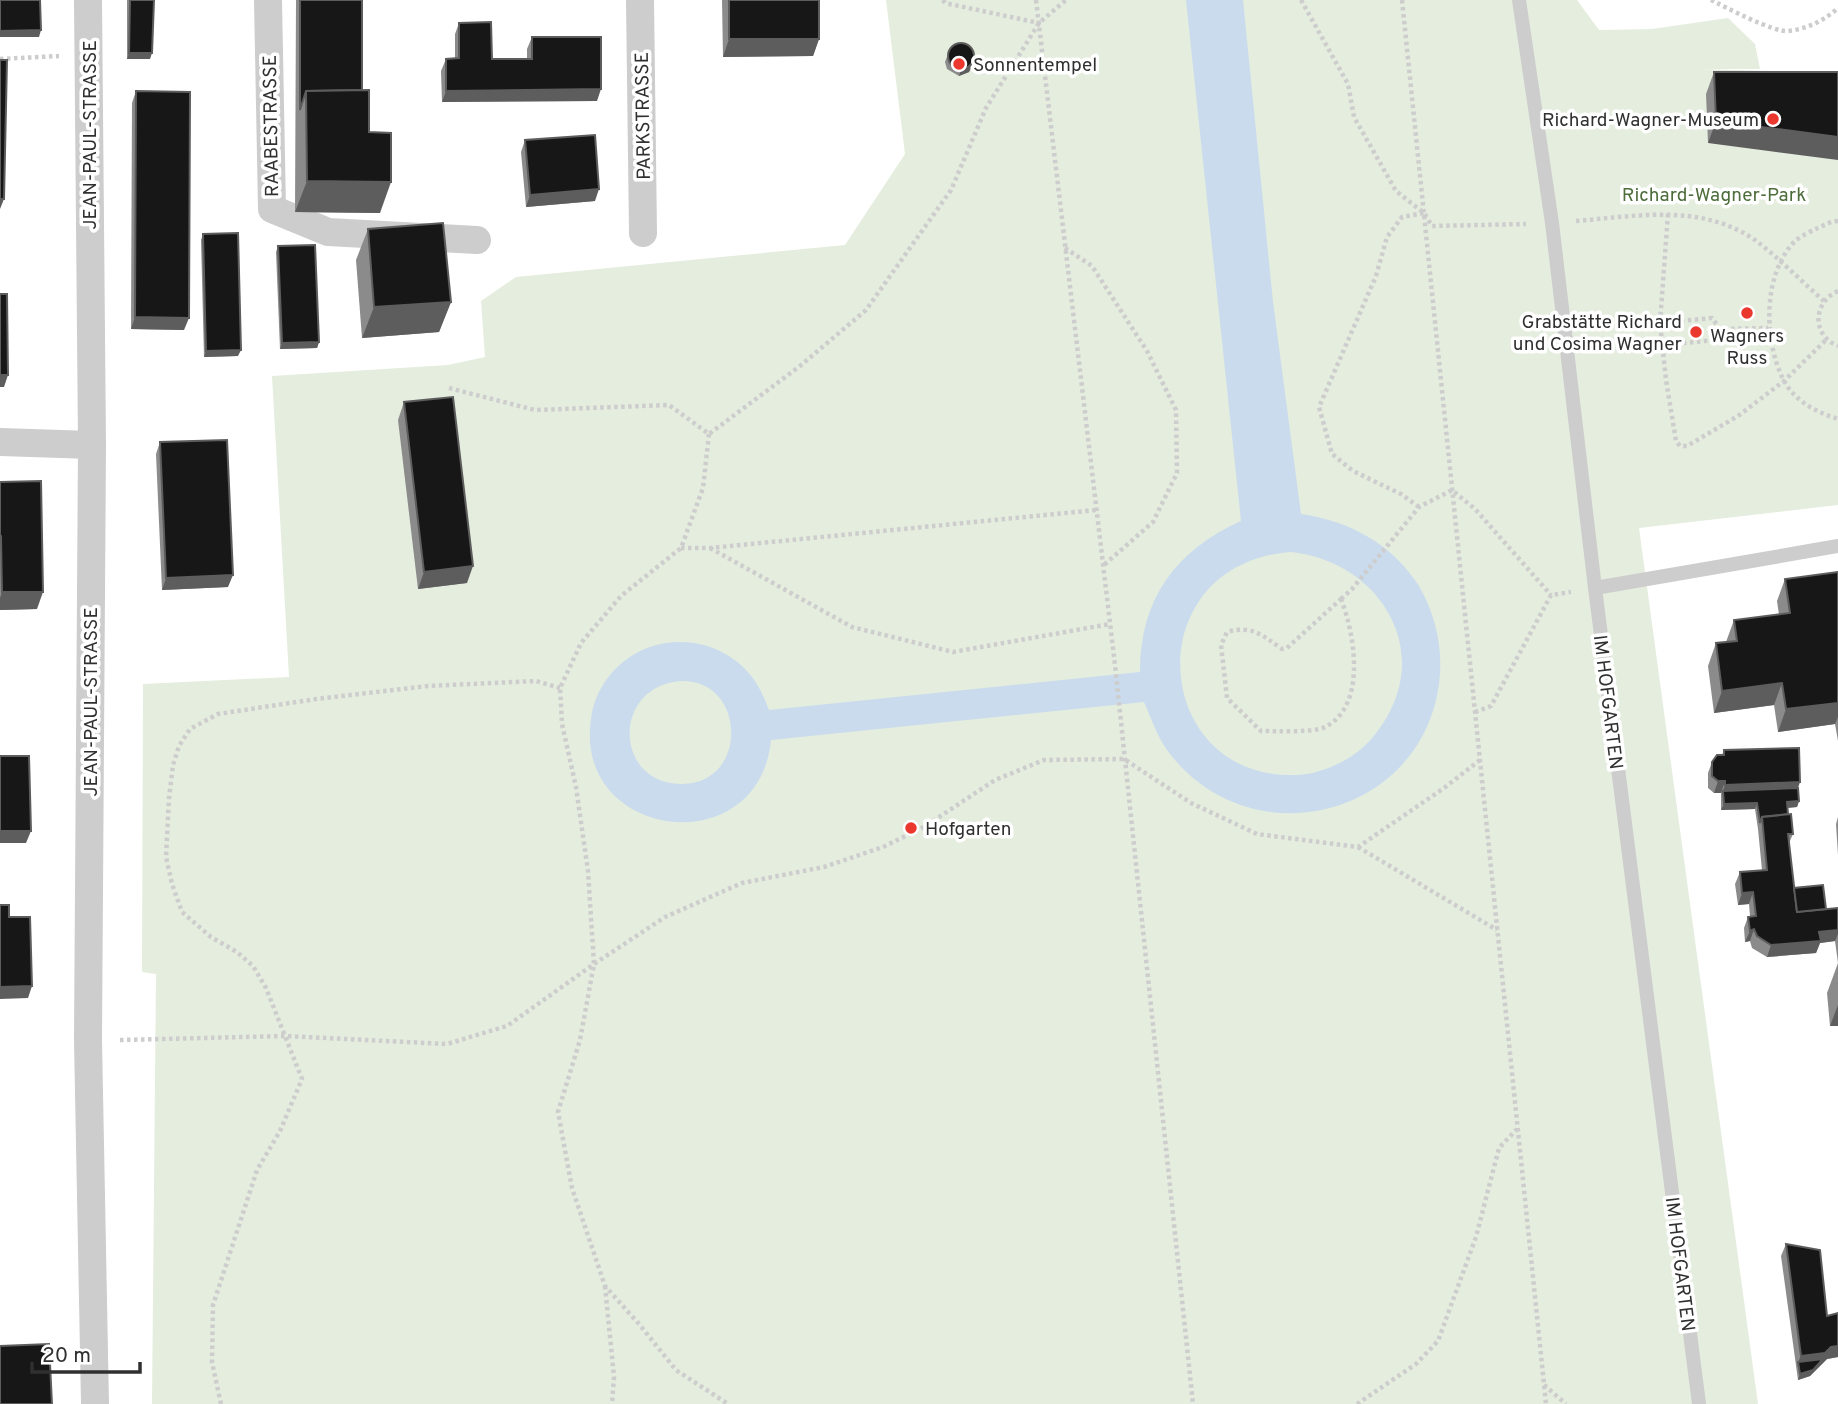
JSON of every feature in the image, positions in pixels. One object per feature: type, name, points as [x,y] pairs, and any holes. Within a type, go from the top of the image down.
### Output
[{"type":"street","name":"JEAN-PAUL-STRASSE","points":[[88,0],[92,445],[88,1040],[96,1404]]},
{"type":"street","name":"RAABESTRASSE","points":[[268,0],[272,209],[328,232],[477,240]]},
{"type":"street","name":"PARKSTRASSE","points":[[640,0],[643,233]]},
{"type":"street","points":[[0,442],[92,445]]},
{"type":"lane","name":"IM HOFGARTEN","points":[[1519,0],[1552,223],[1595,588],[1699,1404]]},
{"type":"lane","points":[[1595,588],[1838,546]]},
{"type":"path","points":[[943,0],[945,3],[1039,23]]},
{"type":"path","points":[[1037,0],[1115,665],[1193,1404]]},
{"type":"path","points":[[612,1404],[614,1377],[605,1286],[572,1188],[558,1112],[580,1040],[594,964],[588,871],[576,787],[562,724],[559,688],[582,643],[621,596],[681,548],[703,488],[709,433],[800,366],[866,310],[951,190],[986,108],[1039,23],[1066,0]]},
{"type":"path","points":[[1301,0],[1348,84],[1354,117],[1396,191],[1424,213],[1432,226],[1552,223],[1668,214],[1697,216],[1717,221],[1753,239],[1824,301]]},
{"type":"path","points":[[1402,0],[1546,1404]]},
{"type":"path","points":[[1711,0],[1735,13],[1786,32],[1825,19],[1838,8]]},
{"type":"path","points":[[0,59],[89,55]]},
{"type":"path","points":[[1419,507],[1401,494],[1353,471],[1332,454],[1319,407],[1376,276],[1387,237],[1402,217],[1424,213]]},
{"type":"path","points":[[1668,214],[1660,323],[1676,441],[1680,446],[1687,446],[1738,415],[1784,381],[1827,339]]},
{"type":"path","points":[[1838,221],[1795,241],[1781,262],[1769,300],[1768,328],[1784,381],[1800,401],[1816,412],[1838,419]]},
{"type":"path","points":[[1065,248],[1092,266],[1147,351],[1176,410],[1177,473],[1153,522],[1103,565]]},
{"type":"path","points":[[1838,291],[1824,301],[1817,319],[1819,328],[1827,339],[1838,346]]},
{"type":"path","points":[[1660,323],[1712,318],[1720,329]]},
{"type":"path","points":[[1720,329],[1768,328]]},
{"type":"path","points":[[1662,345],[1716,340],[1720,329]]},
{"type":"path","points":[[449,388],[535,410],[669,405],[709,433]]},
{"type":"path","points":[[1341,599],[1355,656],[1352,686],[1345,711],[1324,728],[1261,731],[1227,698],[1221,645],[1227,632],[1243,628],[1259,634],[1282,649],[1287,648],[1352,589],[1419,507],[1452,491]]},
{"type":"path","points":[[1452,491],[1475,509],[1551,595]]},
{"type":"path","points":[[681,548],[710,548],[1096,510]]},
{"type":"path","points":[[710,548],[852,628],[953,652],[1110,624]]},
{"type":"path","points":[[1551,595],[1595,588]]},
{"type":"path","points":[[1475,712],[1491,706],[1551,595]]},
{"type":"path","points":[[221,1404],[212,1362],[213,1305],[257,1170],[280,1131],[302,1079],[266,988],[253,967],[182,912],[166,857],[169,797],[173,765],[179,746],[190,729],[218,714],[316,699],[428,686],[536,681],[559,688]]},
{"type":"path","points":[[88,1040],[285,1035],[447,1044],[507,1026],[665,917],[742,883],[824,867],[883,847],[924,827],[995,780],[1044,760],[1124,759],[1191,803],[1257,834],[1358,846],[1497,930]]},
{"type":"path","points":[[1358,846],[1444,788],[1480,760]]},
{"type":"path","points":[[1357,1404],[1416,1364],[1438,1341],[1476,1237],[1499,1148],[1517,1128]]},
{"type":"path","points":[[605,1286],[676,1370],[728,1404]]},
{"type":"path","points":[[1544,1385],[1566,1404]]},
{"type":"green space","name":"Hofgarten","points":[[886,0],[1577,0],[1599,30],[1652,29],[1728,18],[1755,44],[1760,69],[1699,69],[1838,73],[1838,505],[1639,528],[1758,1404],[152,1404],[156,974],[142,972],[143,684],[289,677],[272,376],[448,365],[485,357],[481,301],[516,277],[845,245],[905,154]]},
{"type":"water","points":[[1186,0],[1243,0],[1273,302],[1301,514],[1336,522],[1383,547],[1419,586],[1433,617],[1440,650],[1440,673],[1429,722],[1405,761],[1372,790],[1332,808],[1288,813],[1244,806],[1202,785],[1167,750],[1144,702],[771,740],[759,780],[735,806],[704,820],[670,821],[637,812],[610,791],[593,760],[591,719],[604,682],[617,667],[633,655],[664,643],[697,644],[728,655],[752,677],[769,710],[1140,672],[1146,622],[1166,580],[1197,547],[1241,521]],"holes":[[[1291,552],[1320,558],[1346,570],[1369,587],[1386,609],[1397,633],[1402,660],[1399,688],[1387,717],[1372,738],[1357,752],[1339,763],[1319,771],[1297,775],[1248,768],[1212,744],[1189,710],[1180,670],[1186,629],[1205,593],[1240,565]],[[681,681],[703,685],[718,696],[728,713],[731,732],[728,751],[719,768],[703,780],[681,784],[659,780],[643,769],[633,753],[630,734],[633,716],[642,699],[658,687]]]},
{"type":"building","points":[[0,0],[40,0],[41,30],[0,31]]},
{"type":"building","points":[[130,0],[154,0],[152,53],[129,53]]},
{"type":"building","points":[[300,0],[362,0],[362,90],[306,91],[300,110]]},
{"type":"building","points":[[729,0],[819,0],[819,39],[729,39]]},
{"type":"building","points":[[491,22],[492,59],[532,59],[532,37],[601,37],[601,89],[446,91],[446,59],[459,58],[459,23]]},
{"type":"building","name":"Sonnentempel","points":[[961,43],[970,47],[974,56],[970,65],[961,69],[952,65],[948,56],[952,47]]},
{"type":"building","points":[[0,60],[7,60],[4,199],[0,199]]},
{"type":"building","points":[[1714,72],[1838,72],[1838,137],[1716,121]]},
{"type":"building","points":[[369,90],[369,132],[391,133],[391,182],[307,181],[306,91]]},
{"type":"building","points":[[136,91],[190,92],[189,318],[135,317]]},
{"type":"building","points":[[595,135],[599,189],[530,195],[525,140]]},
{"type":"building","points":[[443,223],[451,302],[374,307],[368,229]]},
{"type":"building","points":[[238,233],[241,350],[206,351],[203,234]]},
{"type":"building","points":[[315,245],[319,342],[282,343],[278,246]]},
{"type":"building","points":[[0,294],[7,294],[8,375],[0,375]]},
{"type":"building","points":[[453,397],[473,566],[424,572],[404,402]]},
{"type":"building","points":[[227,440],[233,575],[166,578],[160,442]]},
{"type":"building","points":[[41,481],[43,592],[2,592],[0,482]]},
{"type":"building","points":[[1838,572],[1838,703],[1786,709],[1782,683],[1722,691],[1716,643],[1737,641],[1734,620],[1790,613],[1785,579]]},
{"type":"building","points":[[1799,748],[1800,782],[1725,785],[1725,781],[1718,781],[1712,776],[1712,762],[1717,755],[1724,755],[1724,750]]},
{"type":"building","points":[[0,756],[29,756],[31,831],[0,831]]},
{"type":"building","points":[[1798,788],[1799,801],[1787,802],[1788,814],[1762,817],[1760,823],[1757,803],[1724,804],[1723,791]]},
{"type":"building","points":[[1791,814],[1793,834],[1788,834],[1797,912],[1838,908],[1838,930],[1819,932],[1821,941],[1771,945],[1757,936],[1754,929],[1750,931],[1748,917],[1756,916],[1753,892],[1742,893],[1740,872],[1767,870],[1762,817]]},
{"type":"building","points":[[1823,885],[1826,909],[1797,912],[1794,888]]},
{"type":"building","points":[[0,905],[9,905],[9,917],[30,917],[32,986],[0,987]]},
{"type":"building","points":[[1786,1244],[1820,1250],[1827,1316],[1838,1313],[1838,1346],[1831,1347],[1825,1353],[1801,1356]]},
{"type":"building","points":[[49,1344],[52,1404],[0,1404],[0,1346]]},
{"type":"building","points":[[1823,1359],[1813,1370],[1800,1374],[1798,1362]]},
{"type":"place","name":"Sonnentempel","points":[[959,64]]},
{"type":"place","name":"Richard-Wagner-Museum","points":[[1773,119]]},
{"type":"place","name":"Wagners Russ","points":[[1747,313]]},
{"type":"place","name":"Grabstätte Richard und Cosima Wagner","points":[[1696,332]]},
{"type":"place","name":"Hofgarten","points":[[911,828]]},
{"type":"park label","name":"Richard-Wagner-Park","points":[[1714,194]]}]
